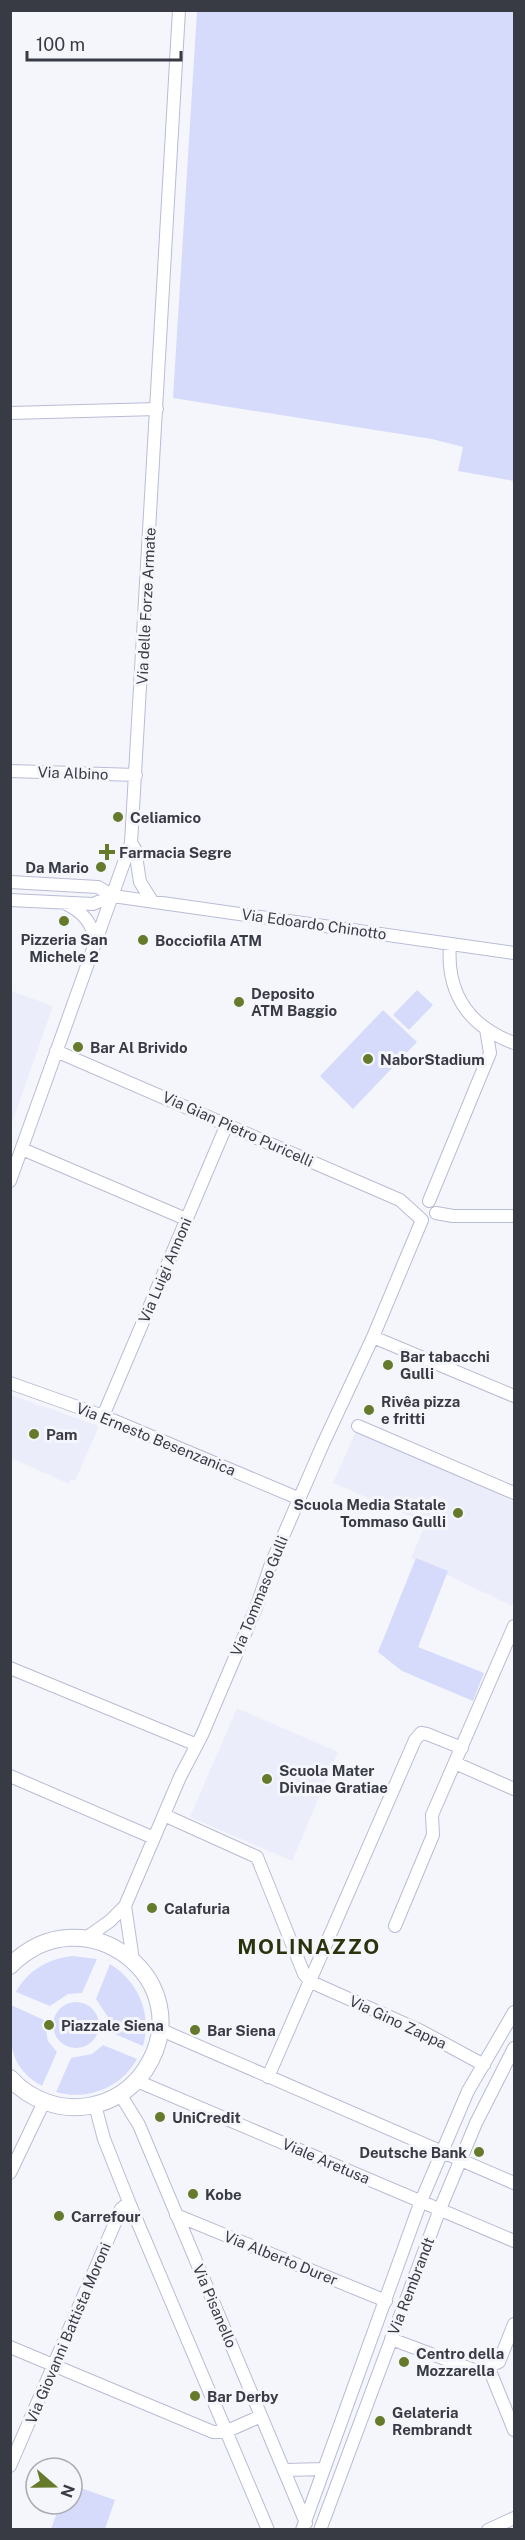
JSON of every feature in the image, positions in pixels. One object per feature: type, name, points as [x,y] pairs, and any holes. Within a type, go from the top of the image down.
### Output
[{"type":"main road","points":[[10,2078],[22,2090],[44,2102],[66,2107],[95,2105],[120,2094],[137,2081],[152,2058],[159,2029],[155,1995],[146,1976],[133,1960],[109,1944],[86,1938],[65,1937],[44,1942],[26,1952],[11,1965]]},
{"type":"street","name":"Via delle Forze Armate","points":[[10,1181],[130,843],[136,775],[179,10]]},
{"type":"street","points":[[10,413],[157,409]]},
{"type":"street","name":"Via Albino","points":[[10,771],[136,775]]},
{"type":"street","points":[[130,843],[136,854],[141,882],[152,901]]},
{"type":"street","points":[[10,882],[98,886],[113,896]]},
{"type":"street","points":[[10,900],[93,904],[113,896]]},
{"type":"street","name":"Via Edoardo Chinotto","points":[[113,896],[514,954]]},
{"type":"street","points":[[64,903],[79,910],[91,924],[96,940]]},
{"type":"street","points":[[450,944],[450,974],[454,990],[464,1008],[486,1029],[514,1044]]},
{"type":"street","points":[[429,1201],[490,1053],[486,1029]]},
{"type":"street","points":[[490,1053],[506,1045],[514,1044]]},
{"type":"street","name":"Via Gian Pietro Puricelli","points":[[56,1051],[400,1200],[419,1217]]},
{"type":"street","name":"Via Luigi Annoni","points":[[103,1416],[227,1124]]},
{"type":"street","points":[[22,1149],[186,1219]]},
{"type":"street","points":[[429,1201],[434,1204],[436,1214],[430,1220],[419,1217],[419,1204],[429,1201]]},
{"type":"street","points":[[436,1214],[514,1216]]},
{"type":"street","name":"Via Tommaso Gulli","points":[[86,1938],[110,1921],[125,1906],[256,1608],[264,1582],[300,1499],[373,1337],[419,1217]]},
{"type":"street","points":[[373,1337],[514,1396]]},
{"type":"street","name":"Via Ernesto Besenzanica","points":[[10,1383],[103,1416],[300,1499]]},
{"type":"street","points":[[358,1426],[514,1493]]},
{"type":"street","points":[[395,1926],[431,1840],[432,1815],[514,1626]]},
{"type":"street","points":[[10,1668],[197,1745]]},
{"type":"street","points":[[268,2077],[418,1735],[427,1734],[462,1748]]},
{"type":"street","points":[[455,1763],[514,1789]]},
{"type":"street","points":[[10,1776],[154,1838]]},
{"type":"street","points":[[164,1815],[257,1857],[304,1974],[311,1982]]},
{"type":"street","points":[[125,1906],[133,1960]]},
{"type":"street","name":"Via Gino Zappa","points":[[311,1982],[421,2031],[484,2065]]},
{"type":"street","name":"Via Rembrandt","points":[[305,2526],[421,2201],[468,2091],[514,2012]]},
{"type":"street","points":[[159,2029],[443,2150],[514,2183]]},
{"type":"street","name":"Via Rembrandt","points":[[320,2529],[440,2209],[514,2048]]},
{"type":"street","name":"Viale Aretusa","points":[[137,2081],[514,2241]]},
{"type":"street","name":"Via Pisanello","points":[[120,2094],[139,2125],[285,2470],[305,2526]]},
{"type":"street","points":[[10,2173],[44,2102]]},
{"type":"street","points":[[95,2105],[104,2139],[129,2202],[268,2529]]},
{"type":"street","name":"Via Giovanni Battista Moroni","points":[[10,2466],[121,2209],[129,2202]]},
{"type":"street","name":"Via Alberto Durer","points":[[176,2215],[386,2301]]},
{"type":"street","points":[[391,2339],[477,2371],[499,2362],[514,2324]]},
{"type":"street","points":[[10,2347],[213,2432],[225,2432],[261,2416]]},
{"type":"street","points":[[488,2366],[514,2430]]},
{"type":"street","points":[[285,2470],[324,2469]]},
{"type":"street","points":[[488,2529],[514,2518]]},
{"type":"shaded area","points":[[197,11],[514,11],[514,481],[458,471],[463,447],[432,439],[173,398]]},
{"type":"shaded area","points":[[417,990],[433,1005],[409,1030],[393,1015]]},
{"type":"shaded area","points":[[10,991],[53,1006],[11,1126]]},
{"type":"shaded area","name":"NaborStadium","points":[[383,1010],[417,1042],[353,1109],[320,1076]]},
{"type":"shaded area","points":[[11,1395],[99,1426],[75,1481],[71,1479],[69,1484],[11,1458]]},
{"type":"shaded area","name":"Scuola Media Statale Tommaso Gulli","points":[[357,1429],[514,1502],[514,1599],[512,1606],[411,1558],[426,1523],[333,1483]]},
{"type":"shaded area","points":[[416,1558],[448,1571],[418,1647],[484,1673],[473,1701],[402,1671],[378,1652]]},
{"type":"shaded area","name":"Scuola Mater Divinae Gratiae","points":[[237,1708],[338,1752],[292,1861],[190,1817]]},
{"type":"shaded area","points":[[72,1956],[97,1959],[82,1993],[68,1994],[50,2006],[16,1992],[26,1978],[40,1967]]},
{"type":"shaded area","points":[[110,1964],[129,1980],[141,2000],[146,2022],[143,2046],[108,2031],[108,2017],[96,1999]]},
{"type":"shaded area","points":[[76,2002],[92,2009],[99,2025],[92,2041],[76,2048],[60,2041],[53,2025],[60,2009]]},
{"type":"shaded area","points":[[11,2005],[44,2020],[48,2041],[57,2052],[42,2086],[22,2070],[13,2052],[10,2030]]},
{"type":"shaded area","points":[[103,2045],[137,2059],[122,2078],[113,2085],[91,2093],[79,2095],[56,2092],[71,2058],[92,2054]]},
{"type":"shaded area","points":[[84,2489],[115,2500],[105,2529],[51,2529],[56,2516],[84,2516]]},
{"type":"place","name":"Celiamico","points":[[118,817]]},
{"type":"place","name":"Farmacia Segre","points":[[107,852]]},
{"type":"place","name":"Da Mario","points":[[101,867]]},
{"type":"place","name":"Pizzeria San Michele 2","points":[[64,921]]},
{"type":"place","name":"Bocciofila ATM","points":[[143,940]]},
{"type":"place","name":"Deposito ATM Baggio","points":[[239,1002]]},
{"type":"place","name":"Bar Al Brivido","points":[[78,1047]]},
{"type":"place","name":"NaborStadium","points":[[368,1059]]},
{"type":"place","name":"Bar tabacchi Gulli","points":[[388,1365]]},
{"type":"place","name":"Rivêa pizza e fritti","points":[[369,1410]]},
{"type":"place","name":"Pam","points":[[34,1434]]},
{"type":"place","name":"Scuola Media Statale Tommaso Gulli","points":[[458,1513]]},
{"type":"place","name":"Scuola Mater Divinae Gratiae","points":[[267,1779]]},
{"type":"place","name":"Calafuria","points":[[152,1908]]},
{"type":"place","name":"Piazzale Siena","points":[[49,2025]]},
{"type":"place","name":"Bar Siena","points":[[195,2030]]},
{"type":"place","name":"UniCredit","points":[[160,2117]]},
{"type":"place","name":"Deutsche Bank","points":[[479,2152]]},
{"type":"place","name":"Kobe","points":[[193,2194]]},
{"type":"place","name":"Carrefour","points":[[59,2216]]},
{"type":"place","name":"Centro della Mozzarella","points":[[404,2362]]},
{"type":"place","name":"Bar Derby","points":[[195,2396]]},
{"type":"place","name":"Gelateria Rembrandt","points":[[380,2421]]},
{"type":"district","name":"MOLINAZZO","points":[[309,1946]]}]
